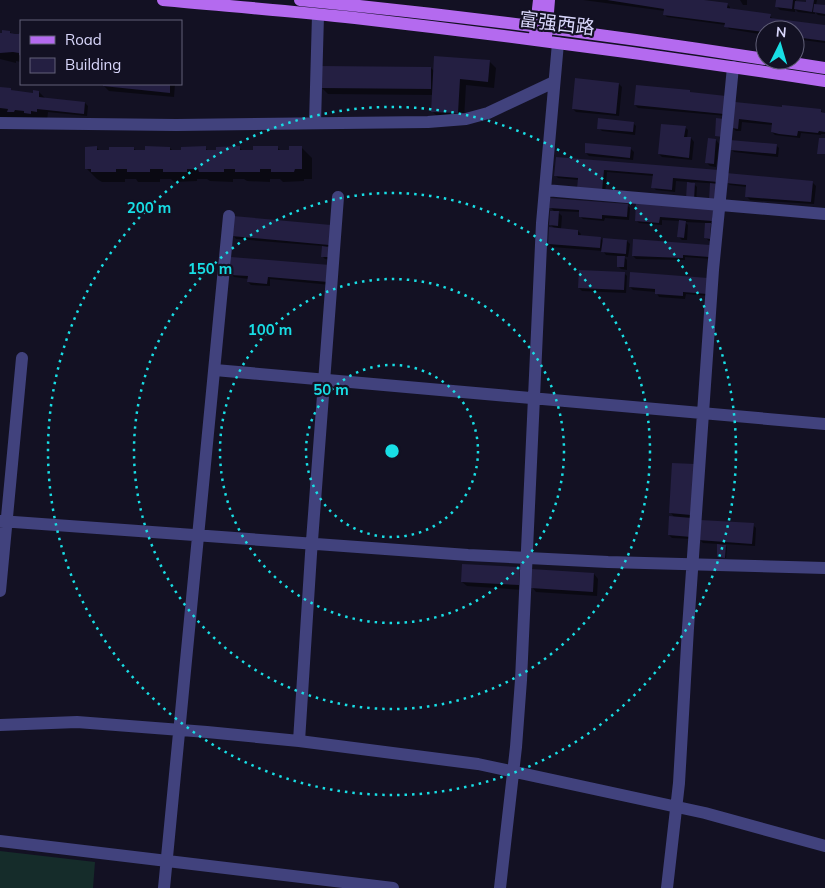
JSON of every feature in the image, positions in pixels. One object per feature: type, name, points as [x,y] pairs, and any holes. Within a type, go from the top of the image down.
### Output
[{"type":"main road","name":"富强西路","points":[[163,0],[541,34],[755,58]]},
{"type":"main road","name":"富强西路","points":[[300,0],[326,1],[541,34],[558,42],[825,81]]},
{"type":"main road","points":[[539,0],[541,34]]},
{"type":"main road","points":[[541,34],[549,0]]},
{"type":"main road","points":[[805,65],[825,68]]},
{"type":"street","points":[[316,123],[318,15]]},
{"type":"street","points":[[500,888],[521,680],[545,190],[558,42]]},
{"type":"street","points":[[667,888],[676,807],[713,270],[733,67]]},
{"type":"street","points":[[0,123],[176,125],[428,122],[466,118],[488,113],[554,82]]},
{"type":"street","points":[[545,190],[825,214]]},
{"type":"street","points":[[299,742],[338,197]]},
{"type":"street","points":[[164,888],[230,216]]},
{"type":"street","points":[[0,591],[3,521],[22,358]]},
{"type":"street","points":[[215,370],[825,424]]},
{"type":"street","points":[[3,521],[526,558],[825,568]]},
{"type":"street","points":[[0,725],[76,722],[180,730],[299,742],[478,764],[705,813],[825,846]]},
{"type":"street","points":[[0,841],[393,888]]},
{"type":"green space","points":[[0,851],[95,862],[93,888],[0,888]]},
{"type":"building","points":[[607,0],[704,0],[728,3],[727,8],[771,14],[770,18],[786,20],[755,20],[755,31],[724,27],[725,23],[663,15],[664,9]]},
{"type":"building","points":[[776,0],[793,0],[792,9],[775,7]]},
{"type":"building","points":[[806,0],[814,0],[812,12],[794,9],[795,1],[806,2]]},
{"type":"building","points":[[814,4],[825,5],[825,14],[813,12]]},
{"type":"building","points":[[805,22],[825,25],[825,41],[805,38]]},
{"type":"building","points":[[2,30],[15,34],[20,32],[20,56],[19,53],[13,52],[0,53],[0,33],[2,33]]},
{"type":"building","points":[[434,56],[490,60],[488,82],[460,79],[458,113],[431,112]]},
{"type":"building","points":[[320,66],[431,67],[431,89],[320,88]]},
{"type":"building","points":[[575,78],[619,83],[616,114],[572,109]]},
{"type":"building","points":[[170,85],[170,93],[103,86]]},
{"type":"building","points":[[636,85],[690,90],[690,92],[726,96],[724,114],[634,105]]},
{"type":"building","points":[[0,87],[33,93],[33,90],[39,91],[39,97],[85,102],[84,114],[37,109],[37,112],[31,111],[31,114],[15,110],[14,112],[7,112],[8,109],[0,108]]},
{"type":"building","points":[[735,102],[821,109],[821,112],[825,113],[825,132],[798,131],[797,136],[779,134],[771,132],[772,123],[739,119],[738,129],[732,128]]},
{"type":"building","points":[[598,118],[634,122],[633,132],[597,129]]},
{"type":"building","points":[[716,118],[724,119],[723,137],[715,136]]},
{"type":"building","points":[[661,124],[686,126],[684,137],[691,137],[689,158],[658,154]]},
{"type":"building","points":[[708,138],[716,139],[714,164],[705,163]]},
{"type":"building","points":[[819,138],[825,138],[825,154],[817,154]]},
{"type":"building","points":[[730,140],[777,144],[776,154],[730,150]]},
{"type":"building","points":[[585,143],[631,147],[630,158],[585,153]]},
{"type":"building","points":[[97,146],[97,150],[109,150],[109,147],[134,147],[134,150],[145,150],[145,146],[170,147],[170,150],[181,150],[181,147],[206,146],[206,150],[216,150],[216,147],[240,146],[240,150],[253,150],[253,146],[278,146],[278,150],[289,150],[289,146],[302,146],[302,169],[295,169],[294,172],[271,172],[271,169],[260,169],[260,172],[235,172],[235,169],[224,169],[224,172],[199,172],[198,169],[187,169],[187,172],[163,172],[163,169],[150,169],[150,172],[127,172],[127,169],[116,169],[116,172],[91,172],[91,169],[85,169],[85,147]]},
{"type":"building","points":[[556,157],[719,170],[718,182],[673,178],[672,190],[651,188],[653,174],[604,170],[602,191],[577,189],[578,178],[554,176]]},
{"type":"building","points":[[726,173],[813,181],[811,202],[745,197],[746,185],[725,183]]},
{"type":"building","points":[[687,182],[695,183],[694,200],[686,199]]},
{"type":"building","points":[[710,183],[717,184],[715,201],[709,200]]},
{"type":"building","points":[[550,198],[628,204],[627,217],[602,215],[602,219],[579,217],[579,210],[549,208]]},
{"type":"building","points":[[636,203],[713,209],[712,221],[660,217],[659,223],[635,221]]},
{"type":"building","points":[[550,211],[559,211],[558,226],[549,225]]},
{"type":"building","points":[[233,216],[331,225],[329,245],[231,236]]},
{"type":"building","points":[[679,220],[686,221],[684,238],[677,237]]},
{"type":"building","points":[[705,223],[711,223],[710,239],[704,238]]},
{"type":"building","points":[[549,227],[578,230],[578,235],[601,237],[600,248],[548,244]]},
{"type":"building","points":[[603,238],[627,240],[626,254],[601,252]]},
{"type":"building","points":[[633,239],[710,245],[709,257],[683,255],[683,258],[632,256]]},
{"type":"building","points":[[322,246],[329,247],[328,257],[321,257]]},
{"type":"building","points":[[617,256],[625,256],[624,267],[617,267]]},
{"type":"building","points":[[231,257],[330,265],[328,282],[268,277],[267,284],[247,282],[248,276],[230,275]]},
{"type":"building","points":[[579,270],[625,272],[624,290],[578,288]]},
{"type":"building","points":[[630,272],[708,278],[707,294],[683,292],[683,296],[655,294],[655,289],[629,287]]},
{"type":"building","points":[[672,463],[695,464],[691,515],[669,513]]},
{"type":"building","points":[[669,516],[692,518],[691,537],[668,535]]},
{"type":"building","points":[[700,520],[754,523],[752,544],[698,540]]},
{"type":"building","points":[[717,544],[726,545],[725,558],[717,557]]},
{"type":"building","points":[[462,564],[520,567],[519,585],[461,582]]},
{"type":"building","points":[[531,569],[594,573],[593,592],[530,588]]}]
